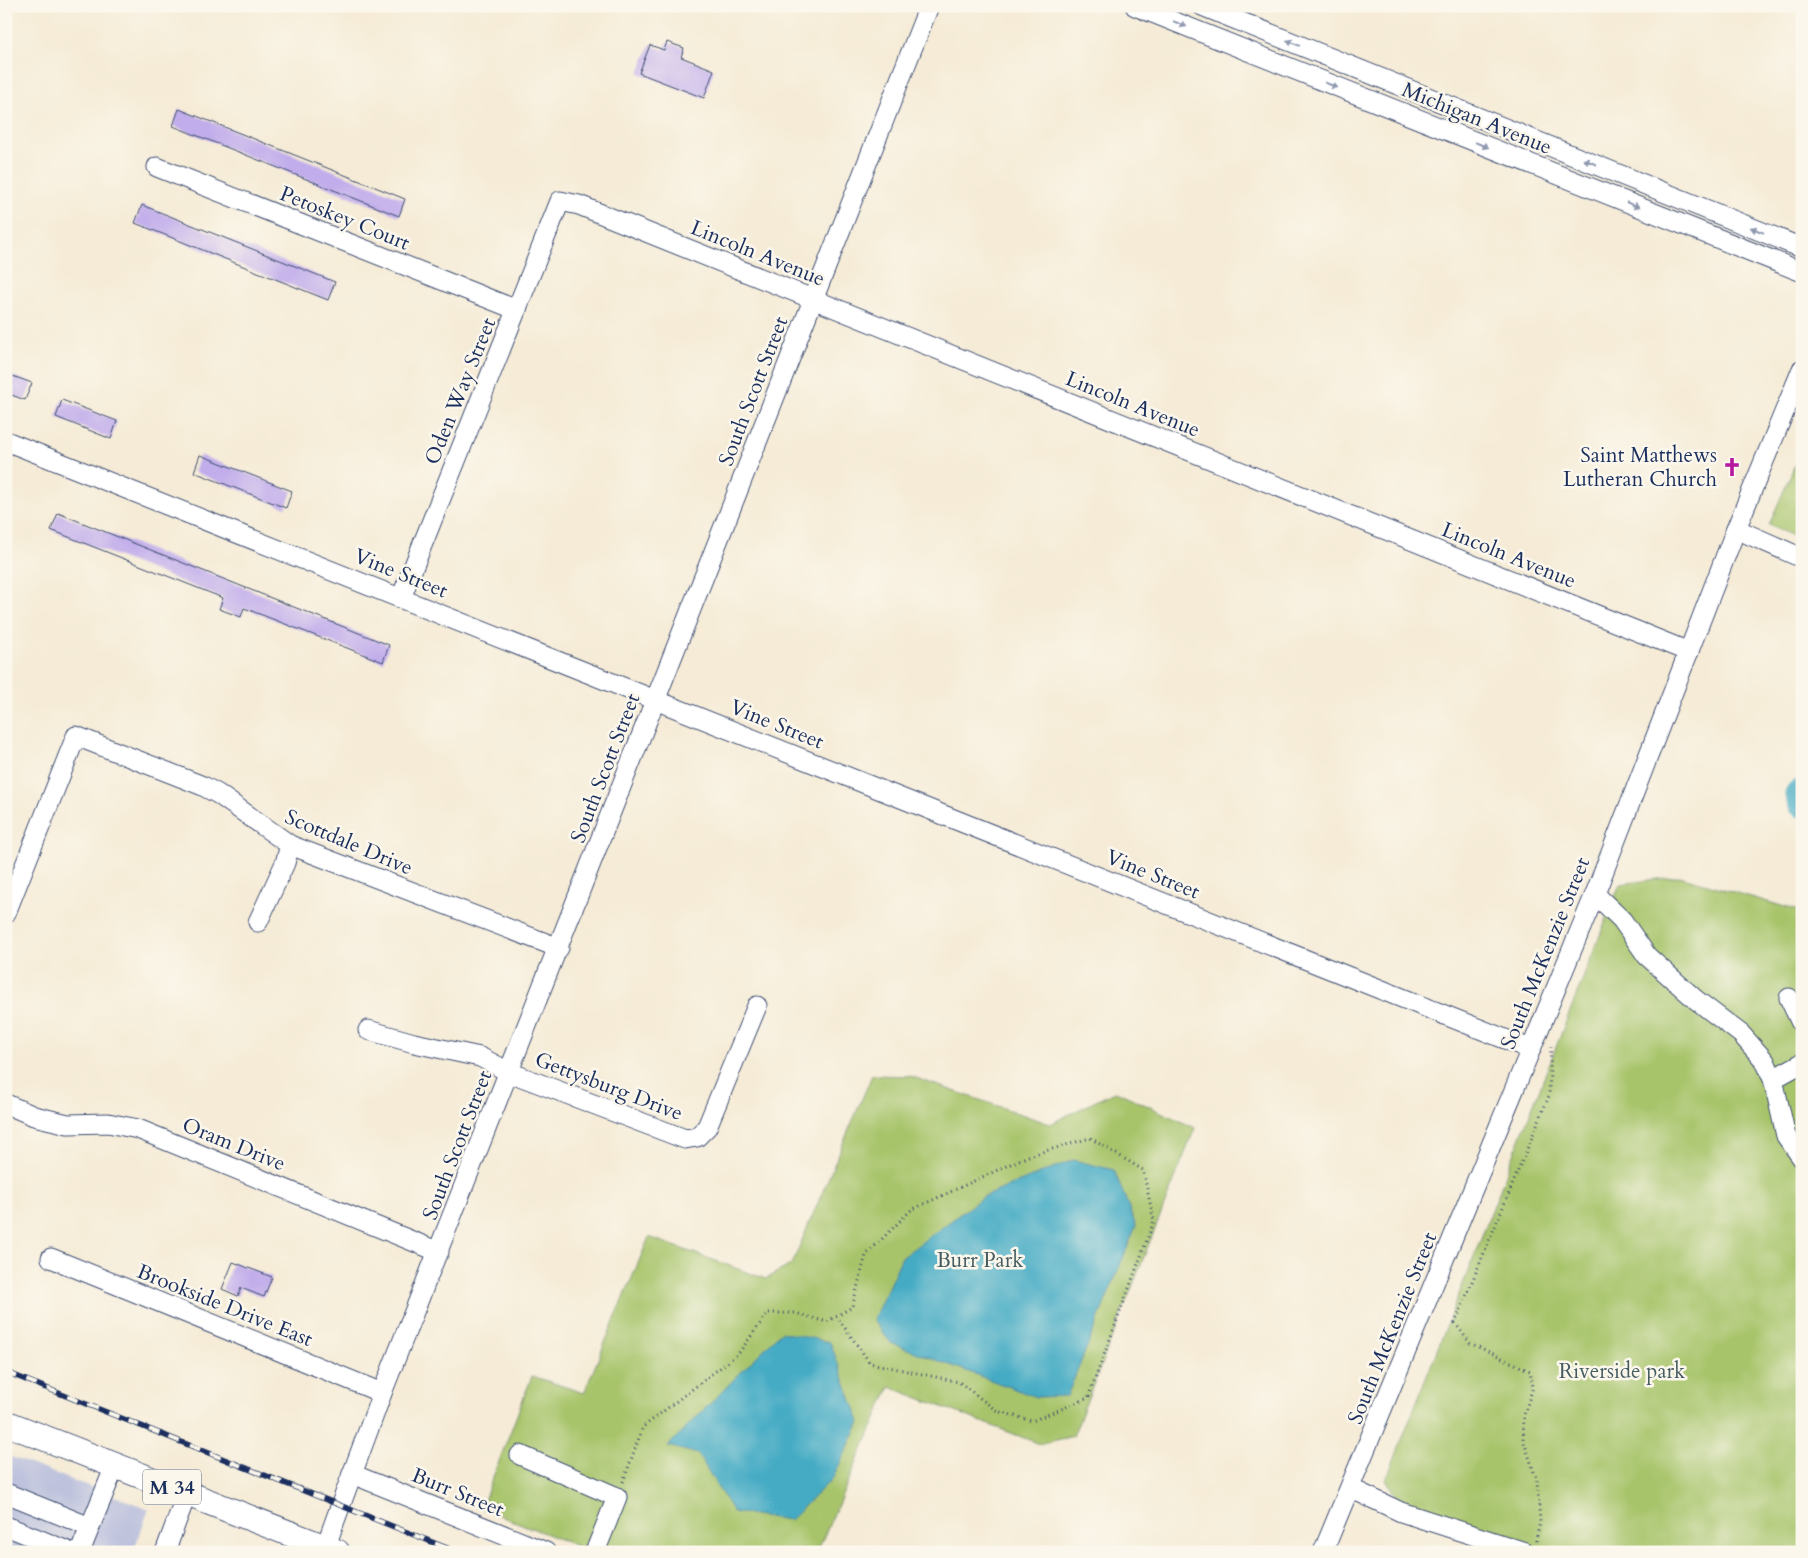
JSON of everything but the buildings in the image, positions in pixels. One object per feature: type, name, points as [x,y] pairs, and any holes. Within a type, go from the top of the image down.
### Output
[{"type":"main road","name":"M 34","points":[[6,1423],[329,1550]]},
{"type":"street","name":"South Scott Street","points":[[329,1550],[339,1505],[382,1393],[929,6]]},
{"type":"street","name":"Michigan Avenue","points":[[1135,6],[1802,272]]},
{"type":"street","name":"Michigan Avenue","points":[[1202,6],[1802,248]]},
{"type":"street","name":"Petoskey Court","points":[[157,167],[517,310]]},
{"type":"street","name":"Lincoln Avenue","points":[[560,201],[579,205],[1689,652]]},
{"type":"street","name":"Oden Way Street","points":[[401,598],[560,201]]},
{"type":"street","name":"South McKenzie Street","points":[[1323,1552],[1595,894],[1736,529],[1802,369]]},
{"type":"street","name":"Vine Street","points":[[6,441],[1530,1049]]},
{"type":"street","points":[[1736,529],[1802,558]]},
{"type":"street","name":"Scottdale Drive","points":[[6,913],[76,736],[203,786],[218,794],[290,845],[559,948]]},
{"type":"street","points":[[258,922],[285,863],[290,845]]},
{"type":"street","points":[[1595,894],[1622,920],[1647,956],[1695,999],[1741,1034],[1765,1061],[1773,1079],[1786,1136],[1802,1158]]},
{"type":"street","points":[[1789,998],[1802,1026]]},
{"type":"street","name":"Gettysburg Drive","points":[[368,1030],[414,1043],[480,1057],[509,1072],[685,1139],[697,1137],[707,1127],[758,1006]]},
{"type":"street","points":[[1773,1079],[1802,1063]]},
{"type":"street","name":"Oram Drive","points":[[6,1104],[34,1116],[68,1124],[108,1123],[138,1129],[439,1252]]},
{"type":"street","name":"Brookside Drive East","points":[[51,1258],[382,1393]]},
{"type":"street","points":[[520,1455],[617,1497],[595,1552]]},
{"type":"street","points":[[80,1552],[115,1466]]},
{"type":"street","name":"Burr Street","points":[[352,1474],[546,1552]]},
{"type":"street","points":[[1350,1488],[1401,1512],[1531,1548]]},
{"type":"street","points":[[6,1493],[90,1527]]},
{"type":"street","points":[[165,1552],[187,1494]]},
{"type":"street","points":[[6,1526],[70,1552]]},
{"type":"path","points":[[1531,1548],[1540,1522],[1537,1482],[1523,1439],[1524,1415],[1533,1387],[1530,1371],[1470,1343],[1455,1323],[1548,1096],[1552,1039]]},
{"type":"path","points":[[617,1497],[643,1427],[738,1354],[768,1313],[795,1313],[827,1322],[852,1307],[866,1254],[911,1210],[1028,1156],[1090,1138],[1143,1170],[1154,1222],[1088,1398],[1032,1421],[997,1411],[960,1382],[870,1363],[837,1317]]},
{"type":"shaded area","points":[[6,1455],[149,1509],[133,1552],[6,1552]]},
{"type":"green space","points":[[1802,448],[1802,540],[1769,525]]},
{"type":"green space","name":"Riverside park","points":[[1680,876],[1802,912],[1802,1552],[1499,1552],[1398,1500],[1386,1480],[1620,884]]},
{"type":"green space","name":"Burr Park","points":[[872,1075],[910,1076],[1050,1124],[1116,1091],[1195,1128],[1073,1436],[1040,1444],[890,1387],[817,1552],[592,1552],[481,1508],[532,1376],[584,1393],[649,1237],[766,1279],[792,1264]]},
{"type":"water","points":[[1073,1160],[1114,1170],[1136,1226],[1067,1396],[1036,1397],[891,1343],[873,1320],[902,1257],[983,1197]]},
{"type":"water","points":[[781,1332],[830,1342],[860,1422],[833,1478],[790,1520],[733,1512],[698,1454],[668,1446]]},
{"type":"waterway","points":[[1802,793],[1799,795],[1802,803]]},
{"type":"railway","points":[[6,1372],[457,1552]]},
{"type":"place","name":"Saint Matthews Lutheran Church","points":[[1732,467]]}]
